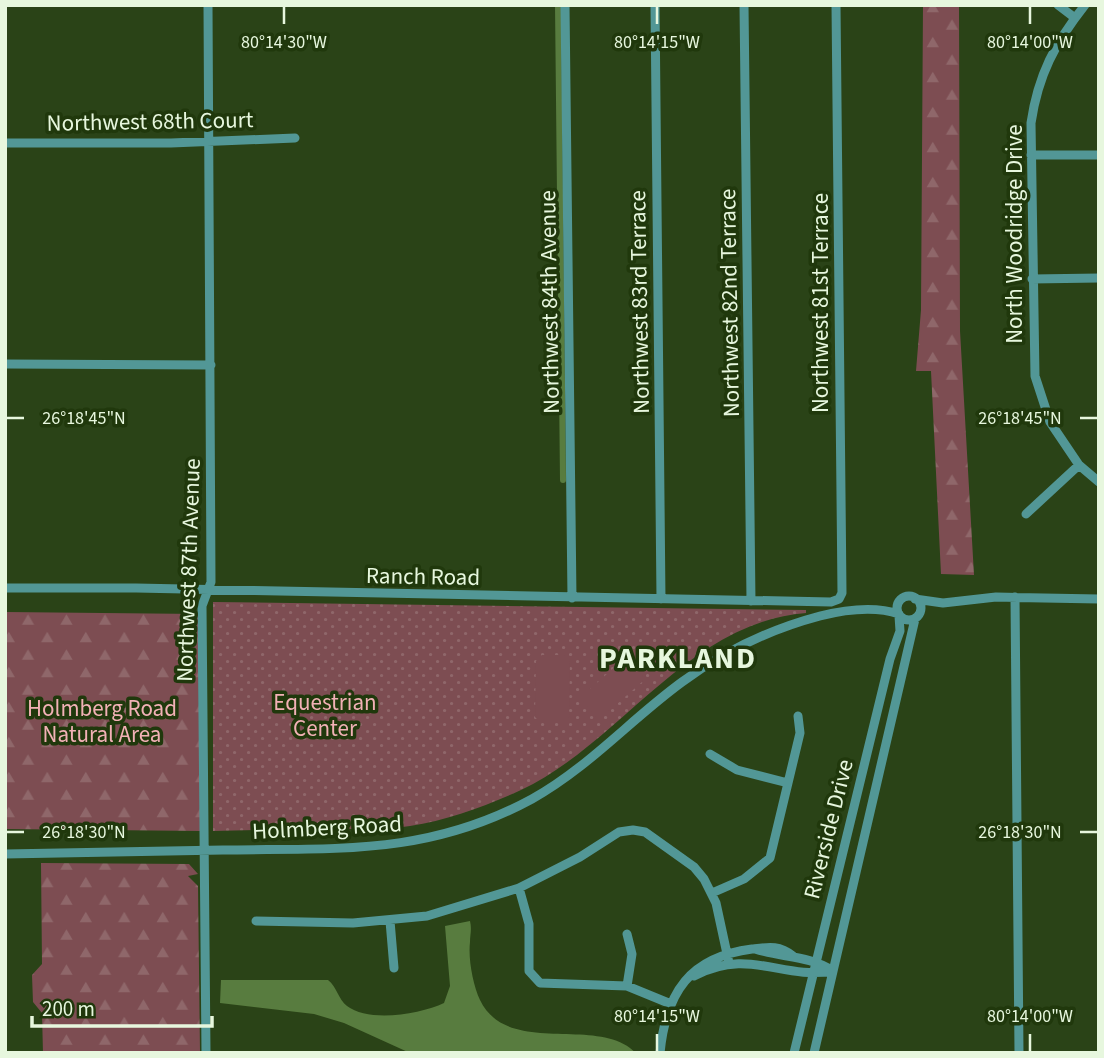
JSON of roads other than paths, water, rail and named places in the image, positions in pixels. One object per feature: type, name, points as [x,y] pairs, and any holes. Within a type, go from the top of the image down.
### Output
[{"type":"street","name":"Northwest 87th Avenue","points":[[206,1053],[202,606],[211,582],[208,5]]},
{"type":"street","name":"Northwest 84th Avenue","points":[[565,5],[572,597]]},
{"type":"street","name":"Northwest 83rd Terrace","points":[[655,5],[661,599]]},
{"type":"street","name":"Northwest 82nd Terrace","points":[[744,5],[751,601]]},
{"type":"street","name":"Northwest 81st Terrace","points":[[836,5],[842,593],[839,599]]},
{"type":"street","points":[[1058,5],[1075,18]]},
{"type":"street","name":"North Woodridge Drive","points":[[1085,5],[1057,41],[1039,80],[1031,123],[1033,351],[1041,398],[1050,422],[1079,465],[1099,482]]},
{"type":"street","name":"Northwest 68th Court","points":[[5,143],[210,142],[295,138]]},
{"type":"street","points":[[1031,155],[1099,155]]},
{"type":"street","points":[[1032,279],[1099,278]]},
{"type":"street","points":[[5,364],[211,365]]},
{"type":"street","points":[[1026,514],[1079,465]]},
{"type":"street","name":"Ranch Road","points":[[5,588],[751,601],[831,602],[839,599]]},
{"type":"street","points":[[943,603],[908,620],[899,615],[900,600],[908,597],[943,603],[1015,597],[1099,599]]},
{"type":"street","points":[[1015,597],[1019,1053]]},
{"type":"street","points":[[915,598],[921,607],[917,616]]},
{"type":"street","name":"Holmberg Road","points":[[5,854],[400,845],[470,826],[508,811],[569,776],[681,682],[735,649],[812,618],[880,610],[900,600]]},
{"type":"street","points":[[880,610],[894,619],[890,659]]},
{"type":"street","name":"Holmberg Road","points":[[880,610],[899,615]]},
{"type":"street","name":"Riverside Drive","points":[[794,1053],[890,659],[900,631],[899,615]]},
{"type":"street","name":"Riverside Drive","points":[[814,1053],[917,616]]},
{"type":"street","points":[[712,893],[744,879],[770,858],[800,733],[799,716]]},
{"type":"street","points":[[710,754],[737,770],[788,783]]},
{"type":"street","points":[[256,921],[390,921],[427,916],[519,888],[580,857],[619,832],[633,830],[645,832],[694,867],[712,893],[729,963]]},
{"type":"street","points":[[519,888],[529,924],[529,971],[533,978],[540,983],[627,986],[671,1004]]},
{"type":"street","points":[[390,921],[394,968]]},
{"type":"street","points":[[627,934],[632,954],[627,986]]},
{"type":"street","points":[[660,1053],[671,1004],[683,981],[700,965],[727,952],[775,947],[793,956]]},
{"type":"street","points":[[755,949],[778,956],[816,960],[833,971]]},
{"type":"street","points":[[764,964],[766,953]]},
{"type":"street","points":[[683,981],[729,963],[764,964],[813,975],[833,971]]},
{"type":"waterway","points":[[558,5],[563,480]]},
{"type":"district","name":"PARKLAND","points":[[678,658]]},
{"type":"park label","name":"Equestrian Center","points":[[325,715]]},
{"type":"park label","name":"Holmberg Road Natural Area","points":[[102,721]]}]
